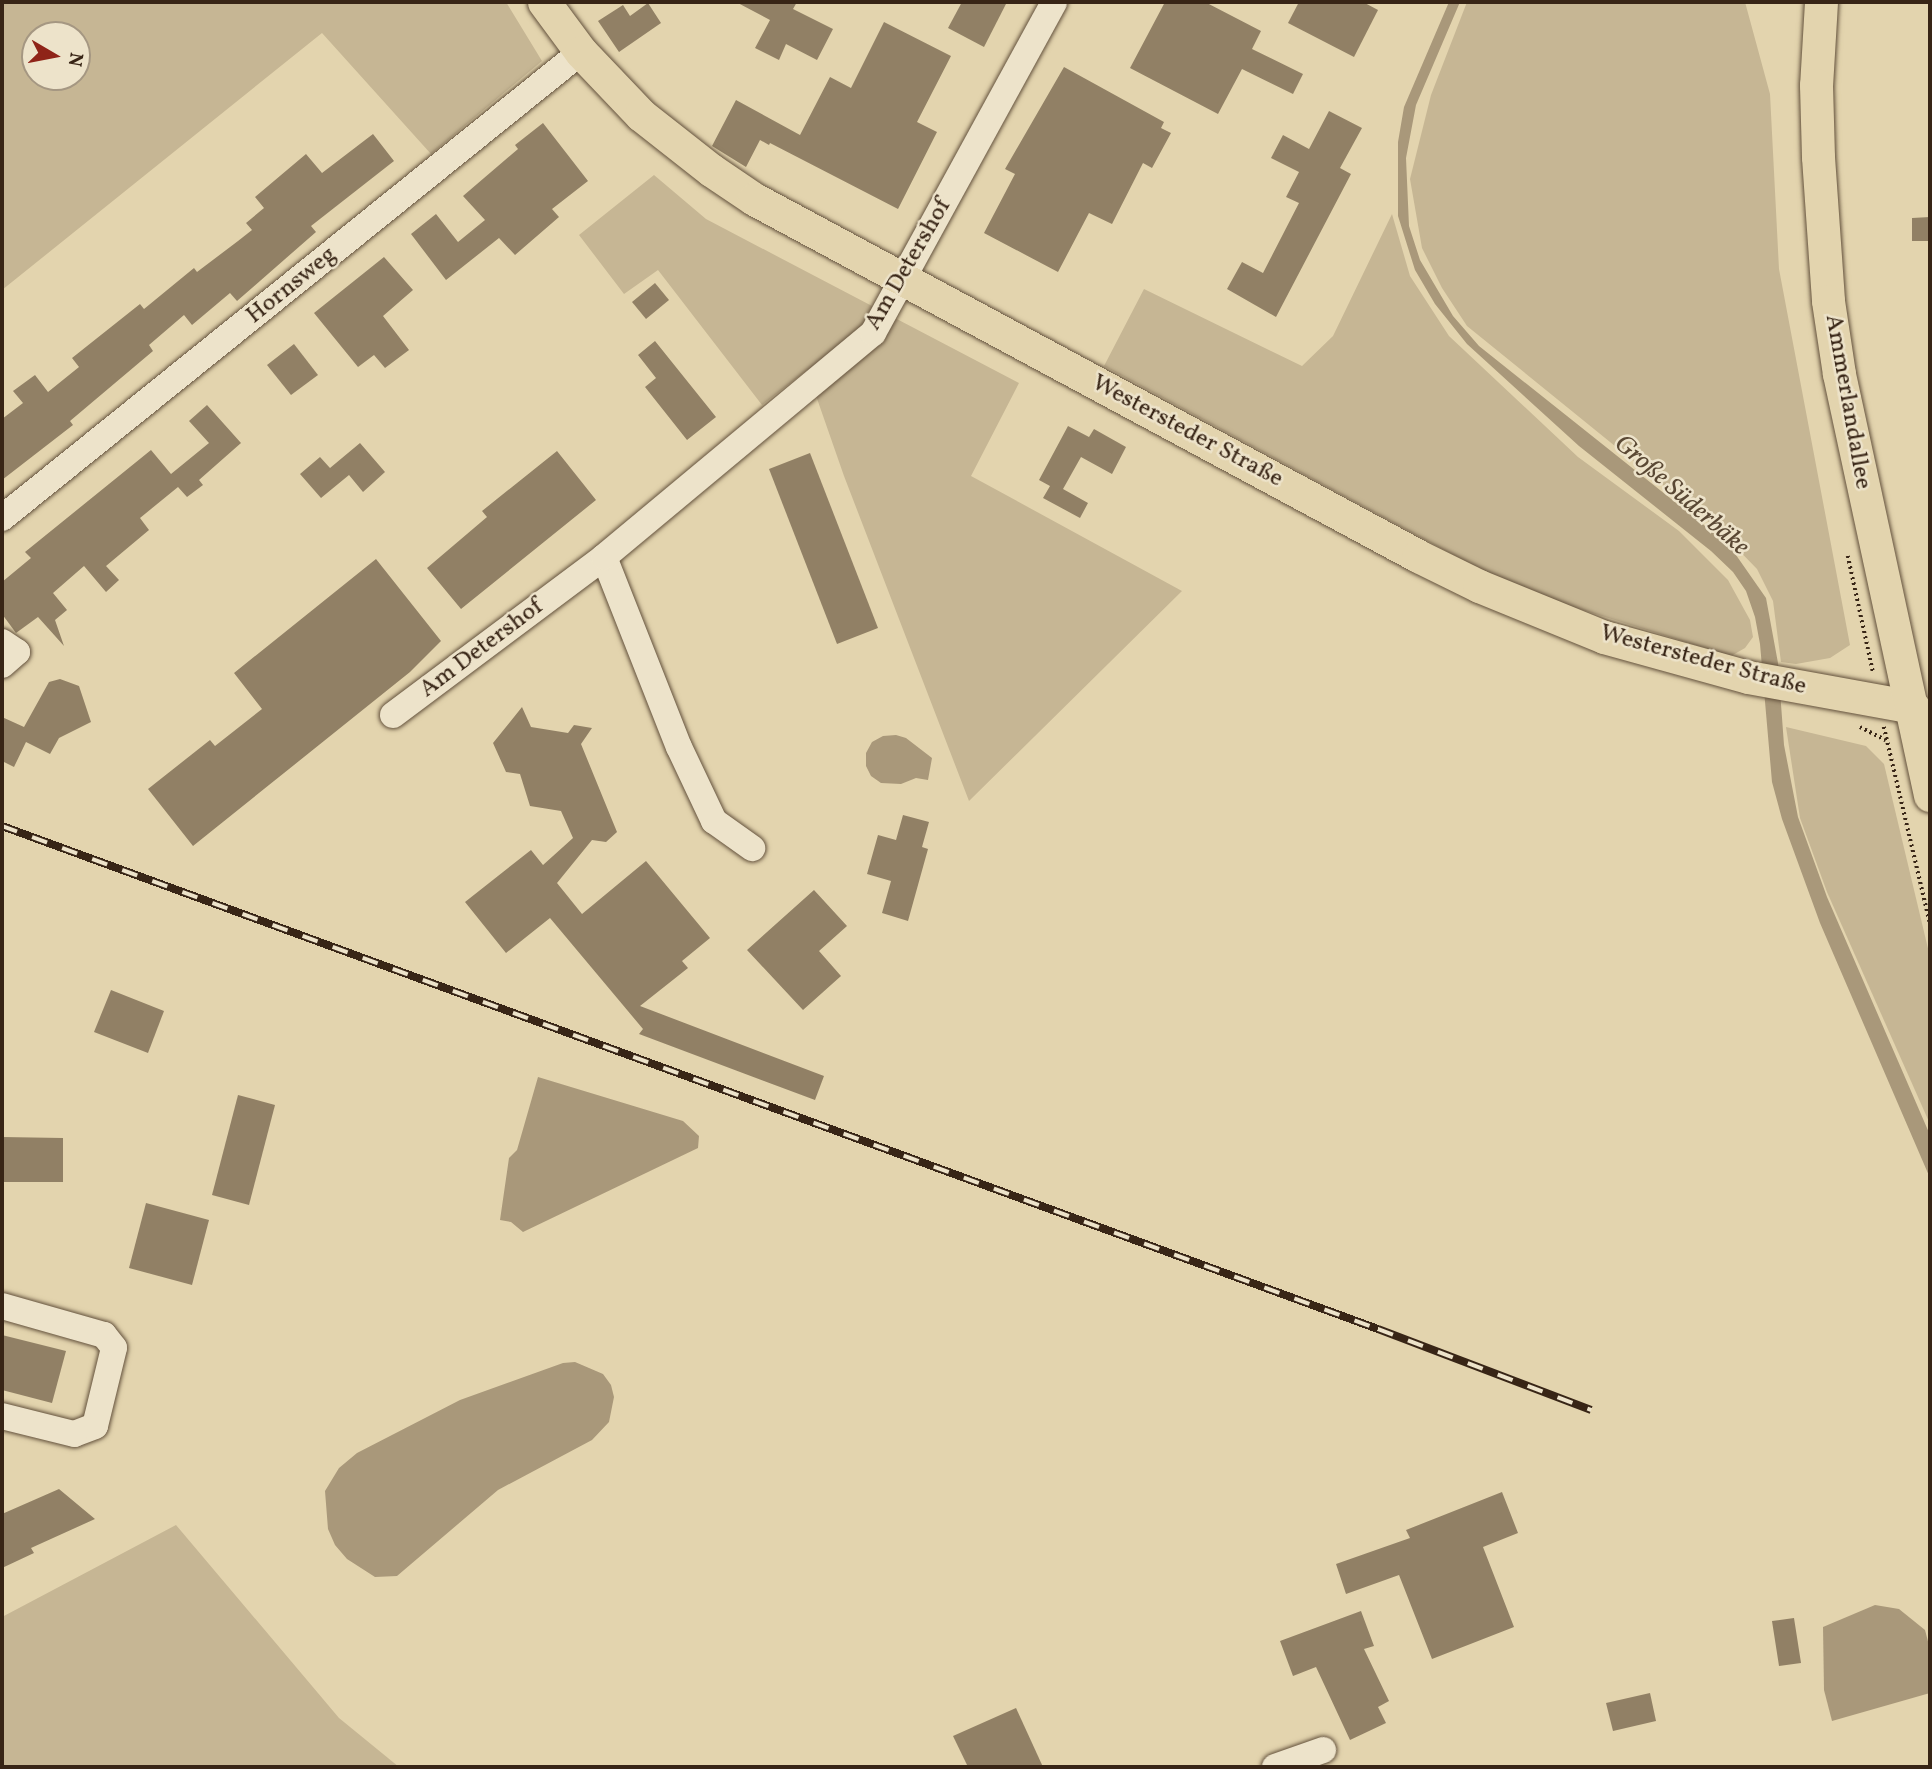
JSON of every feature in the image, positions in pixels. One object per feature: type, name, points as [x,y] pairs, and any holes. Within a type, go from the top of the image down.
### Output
[{"type":"main road","name":"Westersteder Straße","points":[[544,2],[581,52],[641,115],[711,170],[754,199],[1357,524],[1479,586],[1604,637],[1748,677],[1922,707]]},
{"type":"main road","name":"Ammerlandallee","points":[[1821,2],[1816,85],[1828,301],[1860,479],[1922,707],[1930,795]]},
{"type":"street","name":"Am Detershof","points":[[393,715],[604,557],[873,333],[1054,2]]},
{"type":"street","name":"Hornsweg","points":[[2,518],[581,52]]},
{"type":"street","points":[[604,557],[679,747],[714,821],[752,848]]},
{"type":"street","points":[[2,642],[17,652],[2,665]]},
{"type":"street","points":[[2,1307],[104,1335],[114,1348],[95,1426],[74,1434],[2,1416]]},
{"type":"street","points":[[1275,1767],[1323,1750]]},
{"type":"path","points":[[1884,725],[1930,923]]},
{"type":"shaded area","points":[[2,2],[506,2],[542,61],[431,154],[322,33],[2,290]]},
{"type":"shaded area","points":[[1449,2],[1460,2],[1416,105],[1406,158],[1409,226],[1420,260],[1453,316],[1479,346],[1729,545],[1766,598],[1778,663],[1784,745],[1798,817],[1827,897],[1930,1135],[1930,1178],[1820,923],[1782,819],[1772,782],[1760,644],[1746,591],[1733,572],[1711,551],[1579,446],[1467,344],[1435,304],[1415,270],[1398,216],[1398,142],[1404,107]]},
{"type":"shaded area","points":[[1467,2],[1745,2],[1770,94],[1779,269],[1850,645],[1830,658],[1796,664],[1781,662],[1773,601],[1757,569],[1721,532],[1467,326],[1442,288],[1422,248],[1410,179],[1431,95]]},
{"type":"shaded area","points":[[654,175],[706,219],[1019,383],[971,476],[1182,591],[969,801],[844,476],[807,370],[762,405],[658,270],[624,294],[579,235]]},
{"type":"shaded area","points":[[1392,214],[1410,276],[1449,336],[1578,457],[1679,531],[1728,580],[1750,620],[1753,637],[1745,648],[1731,656],[1573,607],[1485,572],[1104,366],[1144,289],[1302,366],[1333,336]]},
{"type":"shaded area","points":[[1786,727],[1866,746],[1884,764],[1930,957],[1930,1124],[1827,892],[1800,818]]},
{"type":"shaded area","points":[[896,735],[906,738],[932,758],[928,780],[916,778],[901,784],[881,783],[871,776],[866,766],[866,753],[872,742],[883,736]]},
{"type":"shaded area","points":[[538,1077],[683,1121],[699,1136],[698,1148],[523,1232],[511,1222],[500,1220],[509,1158],[517,1150]]},
{"type":"shaded area","points":[[575,1362],[603,1374],[611,1385],[614,1397],[609,1422],[592,1440],[498,1490],[397,1576],[375,1577],[347,1559],[335,1545],[328,1529],[325,1491],[339,1468],[357,1453],[460,1400],[563,1363]]},
{"type":"shaded area","points":[[176,1525],[339,1718],[399,1767],[2,1767],[2,1617]]},
{"type":"shaded area","points":[[1875,1605],[1899,1609],[1925,1630],[1930,1649],[1930,1693],[1832,1721],[1824,1690],[1823,1627]]},
{"type":"building","points":[[736,2],[797,2],[793,9],[833,29],[817,60],[786,44],[779,60],[755,48],[770,20]]},
{"type":"building","points":[[962,2],[1007,2],[984,47],[948,28]]},
{"type":"building","points":[[1165,2],[1205,2],[1261,31],[1252,49],[1303,74],[1293,94],[1242,69],[1218,114],[1130,68]]},
{"type":"building","points":[[1299,2],[1363,2],[1378,10],[1354,57],[1288,23]]},
{"type":"building","points":[[648,3],[661,23],[619,52],[598,21],[623,5],[630,16]]},
{"type":"building","points":[[884,22],[951,56],[917,122],[937,132],[898,209],[770,143],[769,145],[760,140],[746,167],[712,146],[736,100],[800,135],[830,77],[851,88]]},
{"type":"building","points":[[1064,67],[1164,122],[1161,128],[1171,133],[1152,168],[1143,163],[1112,224],[1089,213],[1058,272],[984,233],[1015,174],[1005,169]]},
{"type":"building","points":[[1329,111],[1362,128],[1340,168],[1351,174],[1276,317],[1227,289],[1242,262],[1263,273],[1299,203],[1286,197],[1299,172],[1271,158],[1283,135],[1309,149]]},
{"type":"building","points":[[543,123],[588,181],[552,209],[559,217],[515,255],[499,238],[446,280],[411,234],[436,214],[458,242],[485,220],[463,196],[518,149],[515,145]]},
{"type":"building","points":[[373,134],[394,161],[311,226],[316,232],[237,301],[230,293],[192,325],[184,315],[149,345],[153,351],[70,421],[73,425],[2,480],[2,419],[23,403],[13,391],[35,375],[48,392],[79,367],[72,358],[140,304],[144,309],[194,268],[197,272],[252,230],[246,223],[264,208],[255,197],[306,154],[322,173]]},
{"type":"building","points":[[1930,217],[1930,241],[1912,241],[1912,218]]},
{"type":"building","points":[[384,257],[413,290],[383,316],[409,350],[385,368],[374,355],[358,367],[314,313]]},
{"type":"building","points":[[655,283],[669,300],[646,319],[632,302]]},
{"type":"building","points":[[655,341],[716,417],[687,440],[645,387],[656,378],[638,355]]},
{"type":"building","points":[[294,344],[318,375],[291,395],[267,365]]},
{"type":"building","points":[[207,405],[241,443],[199,480],[203,485],[187,497],[178,487],[140,518],[149,530],[106,566],[119,580],[106,592],[84,566],[53,593],[67,610],[55,620],[64,646],[38,617],[16,633],[2,614],[2,582],[31,558],[25,552],[151,450],[171,474],[209,443],[189,421]]},
{"type":"building","points":[[1068,426],[1089,437],[1094,429],[1126,447],[1112,474],[1081,457],[1063,489],[1088,503],[1080,518],[1043,498],[1050,486],[1039,480]]},
{"type":"building","points":[[360,443],[385,472],[363,492],[349,475],[321,498],[300,474],[320,457],[330,468]]},
{"type":"building","points":[[557,451],[596,500],[461,609],[427,568],[487,517],[482,511]]},
{"type":"building","points":[[810,453],[878,628],[837,644],[769,469]]},
{"type":"building","points":[[376,559],[441,641],[410,672],[193,846],[148,789],[210,740],[215,746],[262,709],[234,673]]},
{"type":"building","points":[[60,679],[79,686],[91,722],[59,738],[50,754],[26,742],[14,767],[2,761],[2,717],[24,727],[49,682]]},
{"type":"building","points":[[522,707],[531,727],[568,733],[574,725],[592,728],[581,744],[617,832],[606,842],[592,840],[557,883],[582,914],[646,861],[710,938],[682,961],[688,968],[640,1006],[824,1076],[815,1100],[639,1034],[643,1029],[550,918],[506,953],[465,902],[531,850],[543,865],[573,838],[561,811],[530,806],[520,774],[506,772],[493,743]]},
{"type":"building","points":[[903,815],[929,822],[922,847],[928,849],[908,921],[882,913],[891,881],[867,874],[878,835],[896,840]]},
{"type":"building","points":[[814,890],[847,926],[819,951],[841,976],[803,1010],[747,950]]},
{"type":"building","points":[[111,990],[164,1011],[148,1053],[94,1032]]},
{"type":"building","points":[[238,1095],[275,1105],[249,1205],[212,1195]]},
{"type":"building","points":[[2,1137],[63,1138],[63,1182],[2,1182]]},
{"type":"building","points":[[146,1203],[209,1220],[192,1285],[129,1268]]},
{"type":"building","points":[[2,1335],[66,1351],[52,1403],[2,1390]]},
{"type":"building","points":[[59,1489],[95,1519],[31,1548],[34,1553],[2,1568],[2,1514]]},
{"type":"building","points":[[1502,1492],[1518,1533],[1483,1547],[1514,1627],[1432,1659],[1399,1575],[1346,1594],[1336,1564],[1410,1538],[1406,1530]]},
{"type":"building","points":[[1361,1611],[1374,1646],[1364,1649],[1389,1701],[1378,1707],[1386,1723],[1350,1740],[1316,1667],[1293,1676],[1280,1641]]},
{"type":"building","points":[[1794,1618],[1801,1663],[1779,1666],[1772,1621]]},
{"type":"building","points":[[1650,1693],[1656,1721],[1613,1731],[1606,1703]]},
{"type":"building","points":[[1016,1708],[1043,1767],[968,1767],[953,1736]]},
{"type":"railway","points":[[2,826],[1378,1329],[1591,1410]]},
{"type":"water label","name":"Große Süderbäke","points":[[1681,496]]}]
